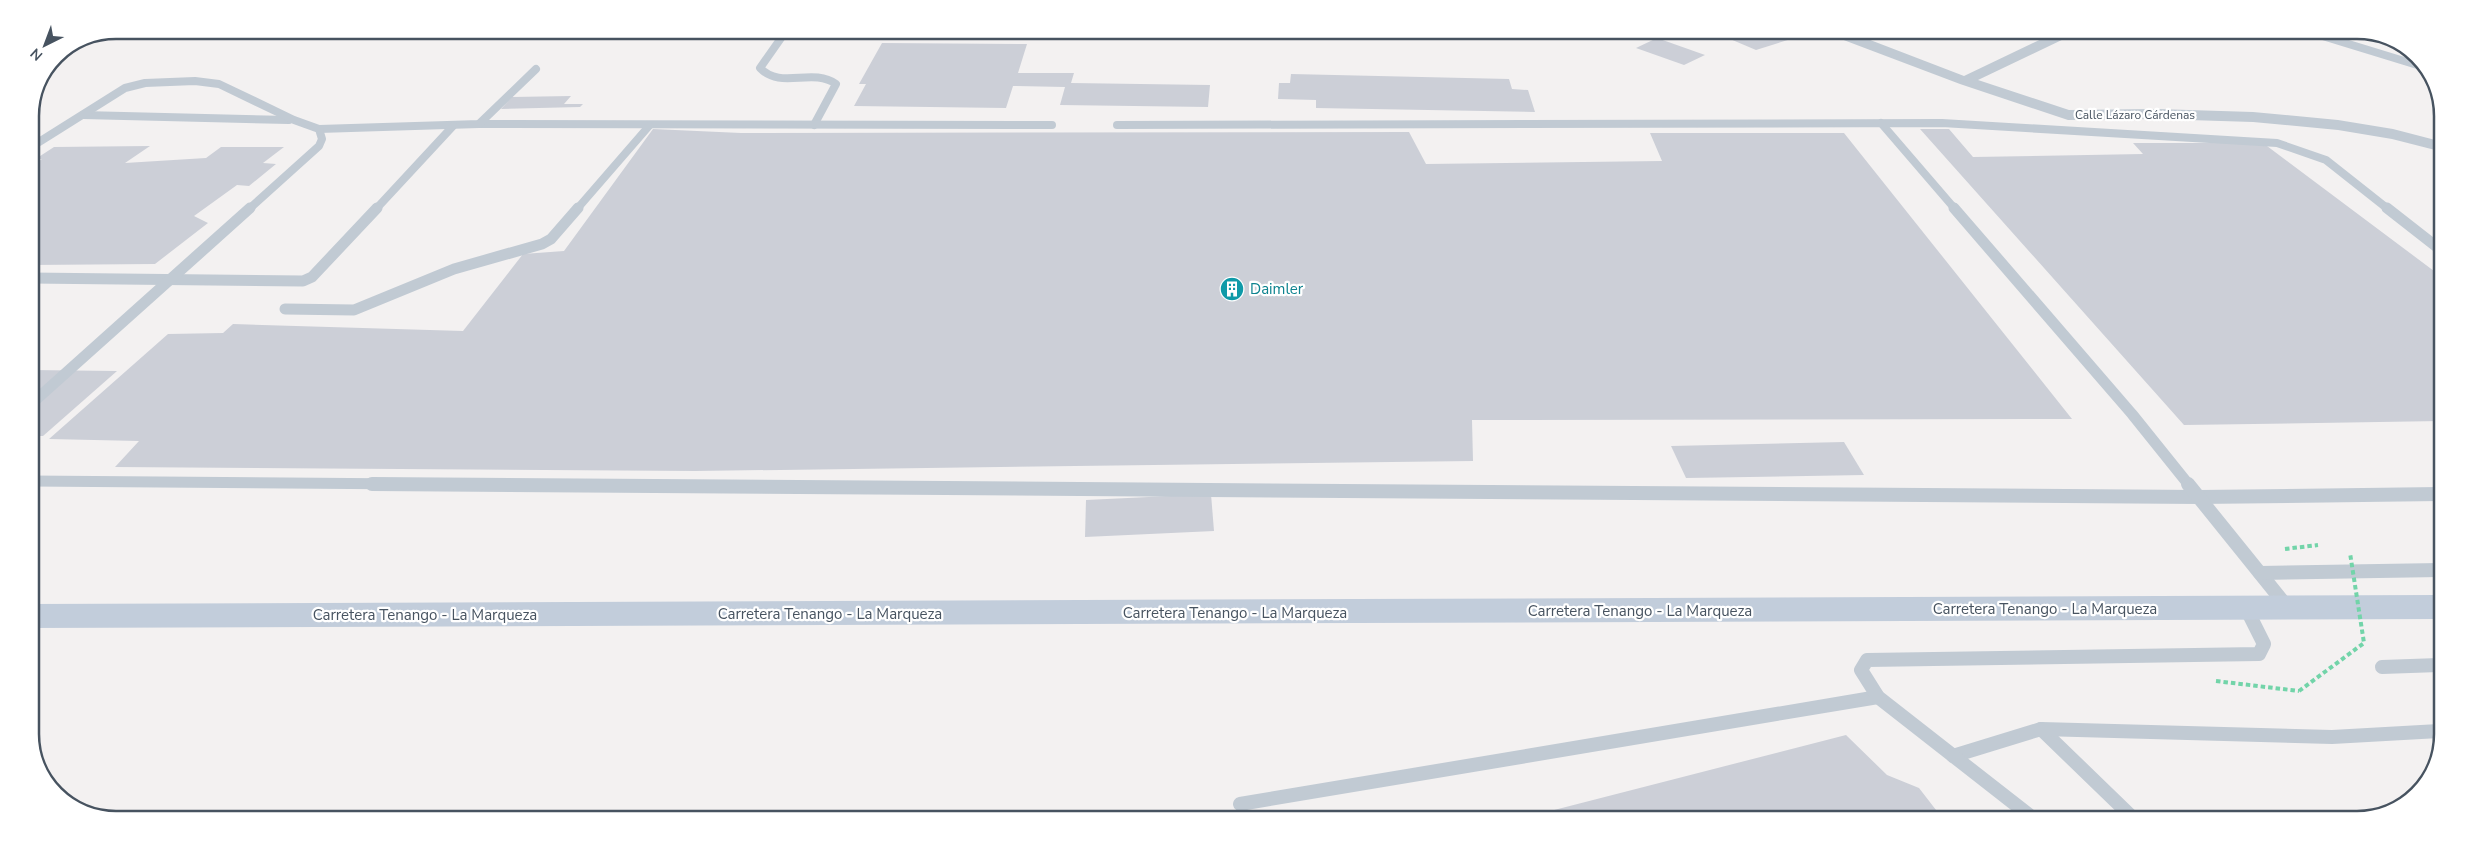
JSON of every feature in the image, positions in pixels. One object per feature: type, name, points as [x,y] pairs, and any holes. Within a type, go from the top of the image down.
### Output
[{"type":"main road","name":"Carretera Tenango - La Marqueza","points":[[39,616],[2434,607]]},
{"type":"street","name":"Calle Lázaro Cárdenas","points":[[1854,39],[1965,81],[2068,115],[2157,114],[2253,117],[2393,134],[2434,145]]},
{"type":"street","points":[[1965,81],[2053,39]]},
{"type":"lane","points":[[780,39],[760,68],[768,76],[779,78],[822,77],[831,79],[836,84],[814,125]]},
{"type":"lane","points":[[2332,39],[2414,64]]},
{"type":"lane","points":[[479,124],[536,69]]},
{"type":"lane","points":[[39,140],[129,87],[145,83],[195,81],[219,84],[294,120],[320,129],[479,124],[649,126],[1052,125]]},
{"type":"lane","points":[[82,115],[294,120]]},
{"type":"lane","points":[[1881,123],[2132,414],[2288,608]]},
{"type":"lane","points":[[1117,125],[1942,123],[2277,143],[2326,160],[2434,246]]},
{"type":"lane","points":[[39,278],[297,281],[312,277],[453,126]]},
{"type":"lane","points":[[285,309],[354,310],[454,269],[542,244],[551,239],[649,126]]},
{"type":"lane","points":[[39,397],[320,146],[322,139],[320,129]]},
{"type":"lane","points":[[2425,240],[2434,240]]},
{"type":"lane","points":[[39,481],[2200,497],[2434,494]]},
{"type":"lane","points":[[2260,573],[2434,570]]},
{"type":"lane","points":[[2024,811],[1878,697],[1862,670],[1867,660],[2259,654],[2263,650],[2264,644],[2246,608]]},
{"type":"lane","points":[[2382,667],[2434,665]]},
{"type":"lane","points":[[1240,804],[1878,697]]},
{"type":"lane","points":[[1953,756],[2040,729],[2332,737],[2434,731]]},
{"type":"lane","points":[[2040,729],[2126,811]]},
{"type":"path","points":[[2216,681],[2299,691],[2364,643],[2350,553]]},
{"type":"building","points":[[1655,39],[1660,39],[1705,55],[1684,65],[1636,48]]},
{"type":"building","points":[[1730,39],[1791,39],[1756,50]]},
{"type":"building","points":[[882,43],[1027,44],[1018,73],[1074,73],[1071,83],[1210,85],[1208,107],[1060,105],[1065,87],[1013,86],[1006,108],[854,106],[866,84],[859,84]]},
{"type":"building","points":[[1291,74],[1509,79],[1512,89],[1528,90],[1535,112],[1316,108],[1316,100],[1278,99],[1279,83],[1290,83]]},
{"type":"building","points":[[571,96],[564,104],[583,104],[580,107],[501,109],[512,97]]},
{"type":"building","name":"Daimler","points":[[653,129],[741,133],[1409,132],[1426,164],[1662,161],[1650,133],[1844,133],[2072,419],[1472,420],[1473,461],[695,471],[115,467],[139,441],[49,439],[168,334],[223,333],[233,324],[463,331],[523,254],[564,251]]},
{"type":"building","points":[[1920,129],[1949,129],[1973,157],[2143,154],[2133,143],[2263,143],[2434,271],[2434,421],[2184,425]]},
{"type":"building","points":[[150,146],[125,163],[206,158],[221,147],[284,147],[263,163],[276,164],[249,186],[237,185],[194,216],[208,223],[155,264],[39,265],[39,161],[42,159],[39,159],[39,157],[54,147]]},
{"type":"building","points":[[39,370],[117,371],[43,436],[39,436]]},
{"type":"building","points":[[1844,442],[1864,475],[1686,478],[1671,446]]},
{"type":"building","points":[[1211,494],[1214,531],[1085,537],[1086,500]]},
{"type":"building","points":[[1846,735],[1887,775],[1919,788],[1937,811],[1550,811]]},
{"type":"place","name":"Daimler","points":[[1232,289]]}]
